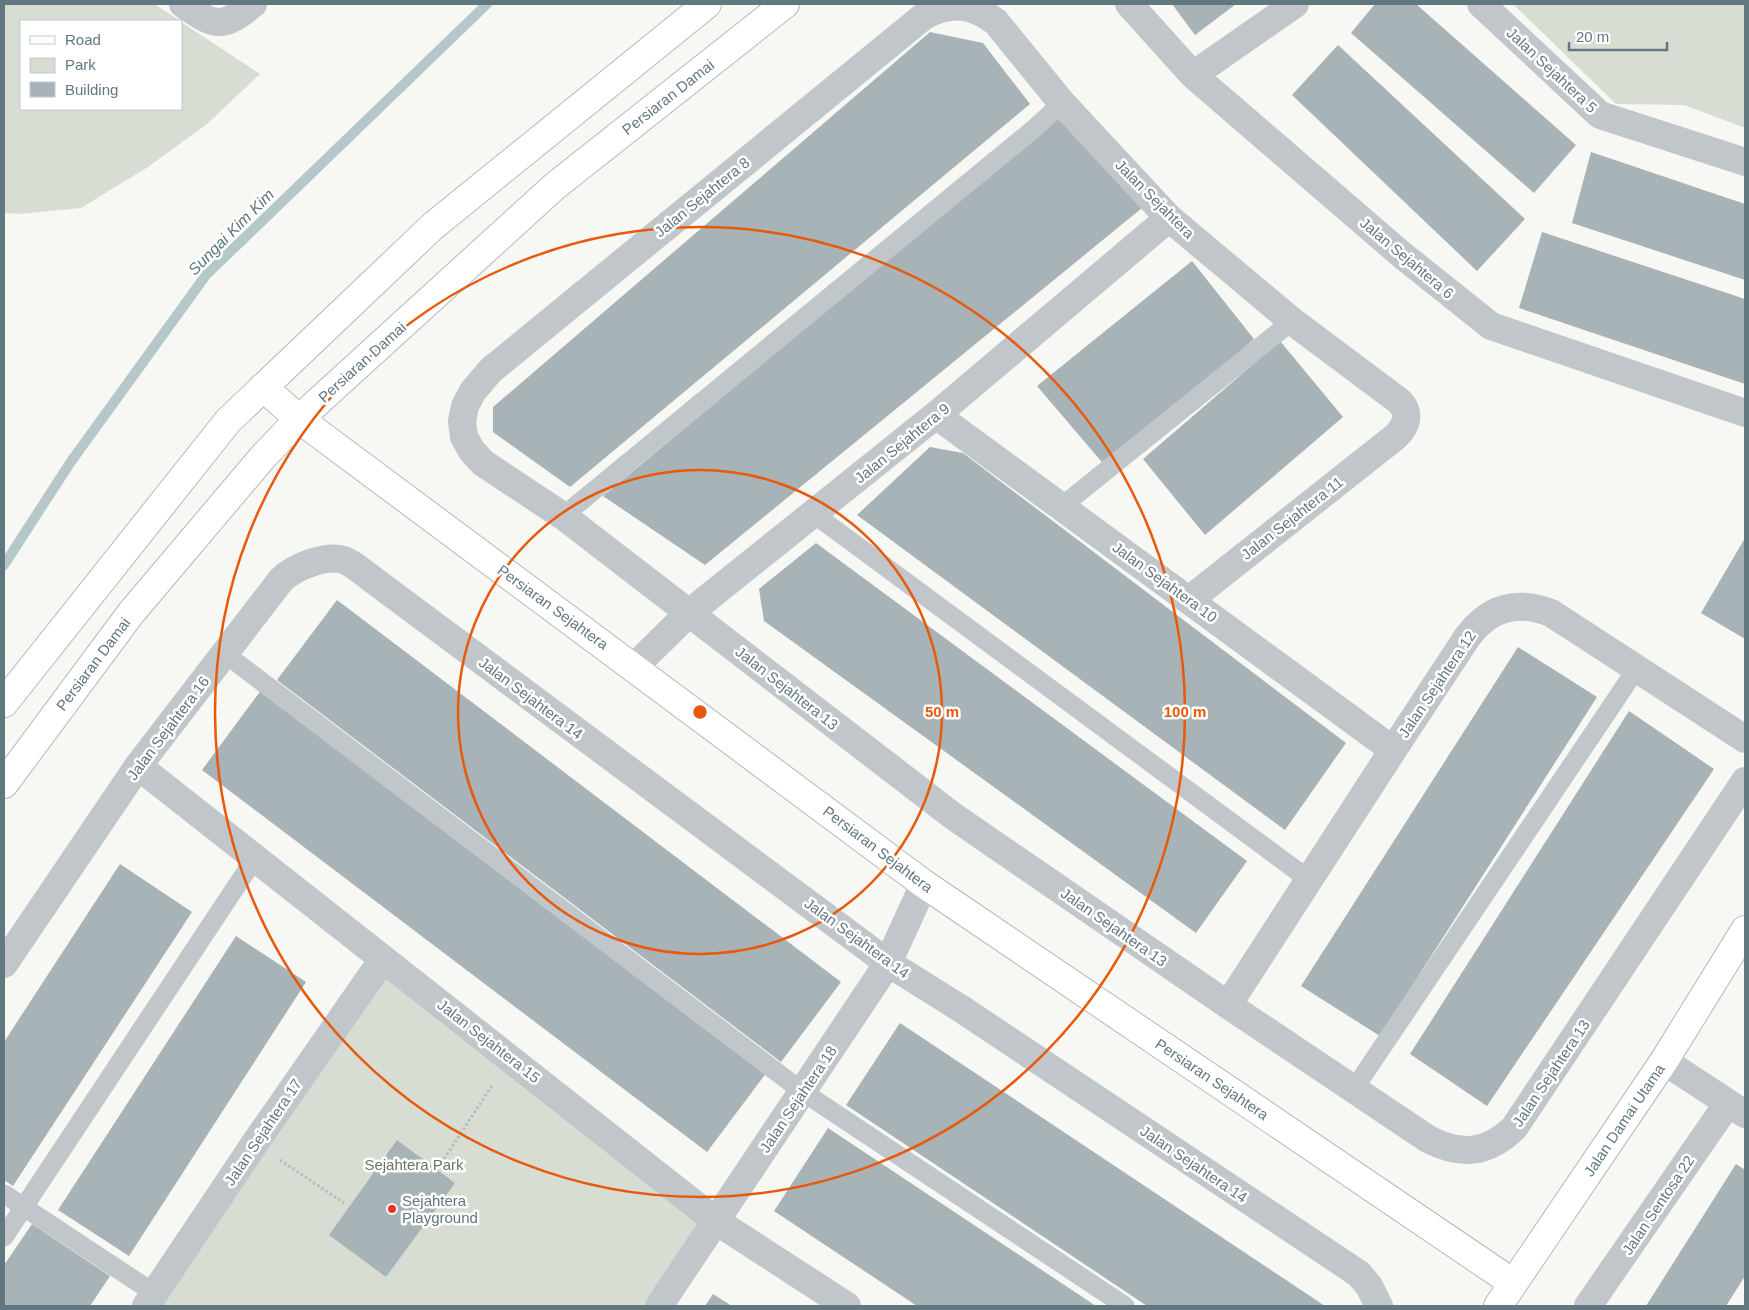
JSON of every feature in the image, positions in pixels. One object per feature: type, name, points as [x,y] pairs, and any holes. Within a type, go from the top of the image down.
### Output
[{"type":"main road","points":[[4,703],[228,421],[433,226],[707,4]]},
{"type":"main road","name":"Persiaran Damai","points":[[4,784],[131,613],[262,458],[299,419],[555,186],[785,4]]},
{"type":"main road","name":"Persiaran Sejahtera","points":[[263,387],[299,419],[924,884],[1513,1283]]},
{"type":"main road","name":"Jalan Damai Utama","points":[[1498,1306],[1664,1061],[1745,930]]},
{"type":"street","points":[[183,4],[210,21],[220,22],[229,21],[253,4]]},
{"type":"street","name":"Jalan Sejahtera 6","points":[[1129,4],[1193,75],[1402,255],[1491,326],[1745,413]]},
{"type":"street","points":[[1193,75],[1295,4]]},
{"type":"street","name":"Jalan Sejahtera 5","points":[[1481,4],[1600,115],[1745,162]]},
{"type":"street","name":"Jalan Sejahtera","points":[[914,24],[935,10],[952,6],[968,7],[983,12],[996,22],[1062,103],[1169,218],[1292,321],[1403,405],[1406,411],[1406,423],[1401,432],[1395,437]]},
{"type":"street","name":"Jalan Sejahtera 8","points":[[491,370],[914,24]]},
{"type":"street","name":"Jalan Sejahtera 9","points":[[634,667],[689,612],[936,415],[1169,218]]},
{"type":"street","name":"Jalan Sejahtera 13","points":[[491,370],[473,392],[466,406],[462,421],[464,437],[472,451],[483,462],[562,516],[954,816],[1228,1005],[1428,1139],[1455,1150],[1476,1150],[1486,1147],[1506,1136],[1522,1119],[1745,781]]},
{"type":"street","name":"Jalan Sejahtera 10","points":[[936,415],[1393,750]]},
{"type":"street","name":"Jalan Sejahtera 11","points":[[1189,600],[1395,437]]},
{"type":"street","name":"Jalan Sejahtera 16","points":[[4,964],[138,766],[281,580],[296,569],[321,560],[337,559],[345,560],[372,579]]},
{"type":"street","name":"Jalan Sejahtera 14","points":[[372,579],[888,963],[960,1008],[1359,1274],[1369,1286],[1379,1306]]},
{"type":"street","name":"Jalan Sejahtera 12","points":[[1228,1005],[1308,879],[1474,628],[1500,610],[1521,606],[1541,609],[1551,613],[1745,739]]},
{"type":"street","name":"Jalan Sejahtera 15","points":[[138,766],[716,1221],[843,1305]]},
{"type":"street","name":"Jalan Sejahtera 18","points":[[659,1306],[888,963],[924,884]]},
{"type":"street","name":"Jalan Sejahtera 17","points":[[150,1300],[255,1143],[383,958]]},
{"type":"street","points":[[1664,1061],[1736,1109]]},
{"type":"street","name":"Jalan Sentosa 22","points":[[1588,1306],[1736,1109]]},
{"type":"lane","points":[[562,516],[1036,127],[1062,103]]},
{"type":"lane","points":[[1062,507],[1292,321]]},
{"type":"lane","points":[[814,514],[1308,879]]},
{"type":"lane","points":[[224,653],[803,1092],[1125,1306]]},
{"type":"lane","points":[[1354,1089],[1637,668]]},
{"type":"lane","points":[[4,1237],[255,858]]},
{"type":"lane","points":[[4,1194],[150,1300]]},
{"type":"path","points":[[444,1159],[510,1058]]},
{"type":"path","points":[[255,1143],[344,1203]]},
{"type":"green space","points":[[4,4],[154,4],[179,20],[20,20],[20,110],[182,110],[182,23],[260,74],[207,124],[148,167],[81,208],[19,214],[4,213]]},
{"type":"green space","points":[[1513,4],[1745,4],[1745,128],[1684,105],[1616,104]]},
{"type":"green space","name":"Sejahtera Park","points":[[383,959],[716,1221],[659,1306],[146,1306]]},
{"type":"building","points":[[1172,4],[1236,4],[1195,35]]},
{"type":"building","points":[[1375,4],[1416,4],[1576,145],[1534,193],[1351,33]]},
{"type":"building","points":[[930,32],[983,43],[1030,104],[570,487],[493,432],[493,407]]},
{"type":"building","points":[[1338,45],[1525,219],[1477,271],[1292,95]]},
{"type":"building","points":[[1061,116],[1142,208],[705,565],[603,496]]},
{"type":"building","points":[[1591,152],[1745,204],[1745,280],[1572,223]]},
{"type":"building","points":[[1542,232],[1745,299],[1745,384],[1519,308]]},
{"type":"building","points":[[1192,261],[1254,339],[1106,467],[1037,386]]},
{"type":"building","points":[[1280,341],[1343,417],[1205,535],[1143,459]]},
{"type":"building","points":[[930,447],[963,453],[1346,743],[1285,830],[857,515]]},
{"type":"building","points":[[1745,538],[1745,639],[1701,613]]},
{"type":"building","points":[[816,543],[1247,861],[1196,933],[764,621],[759,589]]},
{"type":"building","points":[[337,600],[841,982],[781,1062],[277,680]]},
{"type":"building","points":[[1518,647],[1597,697],[1380,1036],[1301,986]]},
{"type":"building","points":[[262,689],[767,1072],[707,1152],[202,770]]},
{"type":"building","points":[[1629,711],[1714,769],[1487,1106],[1410,1054]]},
{"type":"building","points":[[120,864],[192,912],[13,1186],[4,1180],[4,1042]]},
{"type":"building","points":[[236,936],[306,982],[129,1256],[58,1210]]},
{"type":"building","points":[[900,1023],[1325,1306],[1147,1306],[846,1105]]},
{"type":"building","points":[[828,1128],[1096,1306],[917,1306],[774,1211]]},
{"type":"building","name":"Sejahtera Playground","points":[[397,1140],[455,1183],[386,1277],[329,1235]]},
{"type":"building","points":[[1736,1164],[1745,1170],[1745,1276],[1726,1306],[1646,1306]]},
{"type":"building","points":[[32,1224],[110,1276],[90,1306],[4,1306],[4,1265]]},
{"type":"building","points":[[713,1294],[732,1306],[705,1306]]},
{"type":"waterway","name":"Sungai Kim Kim","points":[[4,565],[70,463],[206,275],[487,4]]},
{"type":"place","name":"Sejahtera Playground","points":[[392,1209]]}]
